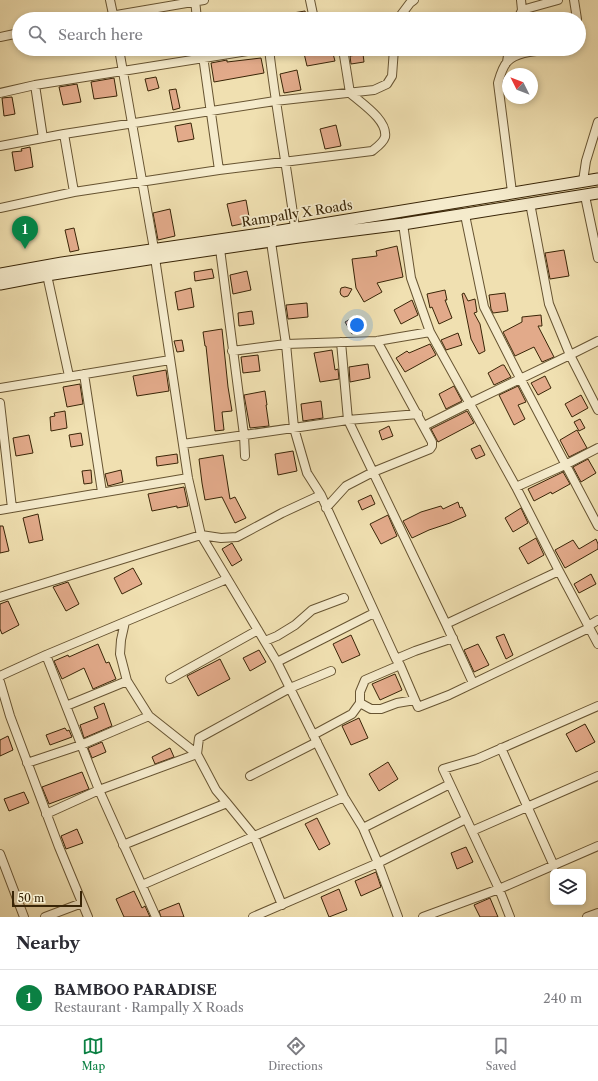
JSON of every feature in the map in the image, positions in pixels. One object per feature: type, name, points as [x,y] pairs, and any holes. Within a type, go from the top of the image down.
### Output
[{"type":"main road","name":"Rampally X Roads","points":[[0,274],[62,263],[154,254],[295,228],[598,178]]},
{"type":"main road","points":[[0,284],[154,254],[220,249],[465,215],[598,194]]},
{"type":"main road","points":[[493,195],[494,210]]},
{"type":"street","points":[[110,0],[113,12]]},
{"type":"street","points":[[139,12],[204,0]]},
{"type":"street","points":[[310,0],[313,12]]},
{"type":"street","points":[[403,12],[414,0]]},
{"type":"street","points":[[520,0],[522,10],[558,0]]},
{"type":"street","points":[[574,0],[576,12]]},
{"type":"street","points":[[195,1],[196,12]]},
{"type":"street","points":[[0,37],[12,34]]},
{"type":"street","points":[[121,56],[154,254],[188,478],[200,535],[277,662],[344,797],[363,828],[398,917]]},
{"type":"street","points":[[0,93],[35,85],[124,72],[216,56]]},
{"type":"street","points":[[270,56],[275,101],[286,162],[295,228]]},
{"type":"street","points":[[0,208],[74,192],[219,170],[372,151],[381,144],[384,137],[384,130],[378,117],[350,93],[344,56]]},
{"type":"street","points":[[0,146],[64,134],[275,101],[374,90],[387,84],[392,76],[393,56]]},
{"type":"street","points":[[508,56],[507,62],[498,83],[512,192]]},
{"type":"street","points":[[507,62],[517,56]]},
{"type":"street","points":[[203,58],[219,170]]},
{"type":"street","points":[[35,85],[43,138]]},
{"type":"street","points":[[582,181],[598,122]]},
{"type":"street","points":[[64,134],[74,192]]},
{"type":"street","points":[[584,196],[598,258]]},
{"type":"street","points":[[530,204],[549,304],[570,355],[598,410]]},
{"type":"street","points":[[465,215],[484,307],[598,526]]},
{"type":"street","points":[[403,224],[411,278],[430,332],[516,487],[598,644]]},
{"type":"street","points":[[271,242],[286,344],[294,428],[307,473],[321,495],[418,707],[473,684],[589,627],[598,620]]},
{"type":"street","points":[[220,249],[244,435],[245,456]]},
{"type":"street","points":[[47,275],[69,376]]},
{"type":"street","points":[[232,350],[286,344],[377,341],[430,332]]},
{"type":"street","points":[[326,508],[346,486],[373,472],[430,449],[432,446],[432,442],[418,414],[377,341]]},
{"type":"street","points":[[424,426],[598,341]]},
{"type":"street","points":[[341,342],[348,420],[453,638],[473,684]]},
{"type":"street","points":[[0,388],[170,360]]},
{"type":"street","points":[[84,374],[102,492]]},
{"type":"street","points":[[0,402],[12,508]]},
{"type":"street","points":[[183,444],[348,420],[418,414]]},
{"type":"street","points":[[516,487],[598,448]]},
{"type":"street","points":[[0,510],[188,478]]},
{"type":"street","points":[[0,597],[200,535],[220,538],[237,537],[282,513],[321,495]]},
{"type":"street","points":[[446,624],[559,571]]},
{"type":"street","points":[[0,676],[46,655],[227,579]]},
{"type":"street","points":[[265,641],[295,625],[312,610],[344,598]]},
{"type":"street","points":[[277,662],[374,613]]},
{"type":"street","points":[[125,622],[120,654],[127,682],[149,716],[197,754],[216,790],[254,836],[282,905]]},
{"type":"street","points":[[170,679],[258,630]]},
{"type":"street","points":[[250,776],[315,738],[352,714],[360,703],[360,692],[365,680],[398,662],[414,651],[453,638]]},
{"type":"street","points":[[46,655],[99,790],[156,917]]},
{"type":"street","points":[[197,754],[199,738],[290,688],[331,671]]},
{"type":"street","points":[[0,682],[10,716],[46,814],[88,917]]},
{"type":"street","points":[[66,706],[127,682]]},
{"type":"street","points":[[360,703],[371,709],[381,709],[397,703],[415,700]]},
{"type":"street","points":[[510,917],[499,889],[443,769],[477,759],[598,706]]},
{"type":"street","points":[[27,763],[81,745],[149,716]]},
{"type":"street","points":[[501,748],[554,866]]},
{"type":"street","points":[[46,814],[99,790],[197,754]]},
{"type":"street","points":[[472,831],[598,776]]},
{"type":"street","points":[[363,828],[450,784]]},
{"type":"street","points":[[142,885],[344,797]]},
{"type":"street","points":[[123,845],[227,803]]},
{"type":"street","points":[[253,917],[378,863],[466,819]]},
{"type":"street","points":[[423,917],[499,889],[598,846]]},
{"type":"street","points":[[0,854],[24,917]]},
{"type":"street","points":[[45,917],[82,903]]},
{"type":"street","points":[[587,917],[598,913]]},
{"type":"building","points":[[305,56],[334,56],[335,61],[307,66]]},
{"type":"building","points":[[350,56],[363,56],[364,62],[351,64]]},
{"type":"building","points":[[261,58],[264,73],[214,82],[211,63],[227,60],[227,62]]},
{"type":"building","points":[[297,70],[301,90],[284,93],[280,74]]},
{"type":"building","points":[[156,77],[159,88],[148,91],[145,79]]},
{"type":"building","points":[[114,78],[117,96],[94,99],[91,82]]},
{"type":"building","points":[[77,84],[81,102],[63,105],[59,87]]},
{"type":"building","points":[[176,89],[180,108],[173,110],[169,90]]},
{"type":"building","points":[[12,97],[15,114],[4,116],[2,98]]},
{"type":"building","points":[[191,123],[194,139],[178,142],[175,126]]},
{"type":"building","points":[[336,125],[341,146],[325,149],[320,129]]},
{"type":"building","points":[[30,147],[33,167],[15,171],[12,152],[22,151],[21,149]]},
{"type":"building","points":[[246,200],[250,222],[232,226],[227,204]]},
{"type":"building","points":[[170,209],[175,236],[158,240],[153,213]]},
{"type":"building","points":[[74,228],[79,250],[70,252],[65,230]]},
{"type":"building","points":[[397,246],[403,277],[377,283],[382,292],[364,302],[356,288],[352,259],[377,256],[376,251]]},
{"type":"building","points":[[564,250],[569,276],[550,279],[545,253]]},
{"type":"building","points":[[212,269],[214,278],[195,281],[194,272]]},
{"type":"building","points":[[247,271],[251,290],[233,294],[230,275]]},
{"type":"building","points":[[345,287],[352,289],[348,296],[344,297],[340,292],[341,288]]},
{"type":"building","points":[[191,288],[194,307],[178,310],[175,292]]},
{"type":"building","points":[[445,290],[447,300],[445,300],[452,318],[439,324],[432,307],[430,308],[427,294]]},
{"type":"building","points":[[464,293],[468,301],[475,299],[477,312],[474,313],[480,324],[485,351],[479,354],[471,339],[462,294]]},
{"type":"building","points":[[505,293],[508,311],[493,313],[489,295]]},
{"type":"building","points":[[412,300],[418,315],[401,324],[394,310]]},
{"type":"building","points":[[307,303],[308,317],[288,319],[286,305]]},
{"type":"building","points":[[252,311],[254,324],[239,326],[238,313]]},
{"type":"building","points":[[541,315],[542,326],[538,326],[554,357],[542,362],[534,347],[515,356],[503,332],[522,322],[522,317]]},
{"type":"building","points":[[356,316],[363,328],[352,334],[345,322]]},
{"type":"building","points":[[222,329],[232,411],[222,412],[224,430],[215,431],[206,346],[203,332]]},
{"type":"building","points":[[458,333],[462,345],[446,350],[441,340]]},
{"type":"building","points":[[182,340],[184,351],[177,352],[174,341]]},
{"type":"building","points":[[430,344],[436,355],[405,372],[396,358],[407,351],[409,353]]},
{"type":"building","points":[[332,350],[335,370],[338,369],[339,379],[320,382],[314,353]]},
{"type":"building","points":[[258,355],[260,371],[243,373],[241,357]]},
{"type":"building","points":[[368,364],[370,378],[350,382],[349,367]]},
{"type":"building","points":[[504,365],[511,377],[494,385],[488,373]]},
{"type":"building","points":[[166,370],[169,391],[137,396],[133,376]]},
{"type":"building","points":[[545,376],[551,388],[538,395],[531,383]]},
{"type":"building","points":[[80,384],[83,404],[67,407],[63,387]]},
{"type":"building","points":[[454,386],[462,401],[446,409],[439,394]]},
{"type":"building","points":[[518,386],[526,402],[518,405],[525,419],[514,425],[499,395]]},
{"type":"building","points":[[265,391],[269,426],[250,428],[244,395]]},
{"type":"building","points":[[581,395],[588,408],[572,417],[565,404]]},
{"type":"building","points":[[321,401],[323,418],[303,421],[301,404]]},
{"type":"building","points":[[65,411],[67,428],[51,431],[50,417],[55,416],[54,413]]},
{"type":"building","points":[[467,411],[474,423],[438,442],[431,429]]},
{"type":"building","points":[[580,419],[585,428],[579,431],[574,422]]},
{"type":"building","points":[[389,426],[393,436],[382,440],[379,431]]},
{"type":"building","points":[[577,430],[587,448],[569,457],[560,440]]},
{"type":"building","points":[[81,433],[83,445],[71,447],[69,435]]},
{"type":"building","points":[[29,435],[33,453],[16,456],[13,438]]},
{"type":"building","points":[[480,445],[485,455],[476,459],[471,449]]},
{"type":"building","points":[[293,451],[297,471],[278,475],[275,454]]},
{"type":"building","points":[[177,454],[178,463],[157,466],[156,457]]},
{"type":"building","points":[[223,455],[230,499],[235,497],[246,518],[235,523],[222,497],[205,500],[202,483],[199,459]]},
{"type":"building","points":[[588,459],[596,473],[581,482],[573,467]]},
{"type":"building","points":[[91,470],[92,483],[84,484],[82,471]]},
{"type":"building","points":[[121,470],[123,482],[108,486],[105,474]]},
{"type":"building","points":[[563,472],[570,484],[552,494],[551,492],[534,501],[528,489]]},
{"type":"building","points":[[184,487],[188,506],[177,508],[177,506],[152,511],[148,494]]},
{"type":"building","points":[[371,495],[375,504],[362,510],[358,501]]},
{"type":"building","points":[[458,502],[460,508],[462,507],[466,516],[412,538],[403,521],[421,512],[441,506],[443,509]]},
{"type":"building","points":[[521,508],[528,523],[513,532],[505,518]]},
{"type":"building","points":[[38,514],[43,540],[29,543],[23,518]]},
{"type":"building","points":[[388,515],[397,536],[381,544],[370,524]]},
{"type":"building","points":[[0,526],[3,526],[9,551],[0,553]]},
{"type":"building","points":[[536,538],[544,555],[528,564],[519,548]]},
{"type":"building","points":[[596,539],[598,549],[565,568],[555,550],[573,540],[579,549]]},
{"type":"building","points":[[232,543],[242,560],[232,566],[222,549]]},
{"type":"building","points":[[133,568],[142,584],[122,594],[114,578]]},
{"type":"building","points":[[591,574],[596,584],[579,593],[574,584]]},
{"type":"building","points":[[68,582],[79,604],[66,611],[53,587]]},
{"type":"building","points":[[8,601],[19,625],[2,634],[0,629],[0,604]]},
{"type":"building","points":[[504,634],[513,655],[506,659],[496,637]]},
{"type":"building","points":[[351,635],[360,655],[342,663],[333,644]]},
{"type":"building","points":[[98,644],[106,663],[109,662],[116,679],[93,689],[84,668],[62,679],[54,661],[68,655],[69,657]]},
{"type":"building","points":[[478,644],[489,665],[474,672],[464,650]]},
{"type":"building","points":[[259,650],[266,662],[250,671],[243,658]]},
{"type":"building","points":[[220,659],[230,679],[198,696],[187,676]]},
{"type":"building","points":[[395,674],[402,690],[380,700],[372,684]]},
{"type":"building","points":[[104,703],[112,726],[84,738],[80,725],[98,718],[94,707]]},
{"type":"building","points":[[359,718],[368,738],[351,745],[342,726]]},
{"type":"building","points":[[585,724],[595,742],[576,752],[566,734]]},
{"type":"building","points":[[65,728],[67,731],[69,730],[72,737],[50,745],[46,735]]},
{"type":"building","points":[[8,736],[13,750],[0,756],[0,740]]},
{"type":"building","points":[[102,742],[106,752],[92,758],[88,748]]},
{"type":"building","points":[[170,748],[174,757],[155,764],[152,757]]},
{"type":"building","points":[[388,762],[398,779],[379,791],[369,774]]},
{"type":"building","points":[[82,772],[89,789],[49,804],[42,787]]},
{"type":"building","points":[[24,792],[29,803],[9,811],[4,799]]},
{"type":"building","points":[[317,818],[330,844],[319,850],[305,824]]},
{"type":"building","points":[[77,829],[83,843],[66,849],[61,836]]},
{"type":"building","points":[[466,847],[473,862],[457,869],[451,853]]},
{"type":"building","points":[[376,872],[381,887],[361,896],[355,881]]},
{"type":"building","points":[[339,889],[347,910],[329,917],[321,897]]},
{"type":"building","points":[[134,891],[142,908],[145,906],[150,917],[124,917],[116,899]]},
{"type":"building","points":[[490,898],[498,917],[480,917],[474,905]]},
{"type":"building","points":[[179,903],[184,917],[161,917],[159,911]]},
{"type":"place","name":"BAMBOO PARADISE","points":[[25,249]]}]
